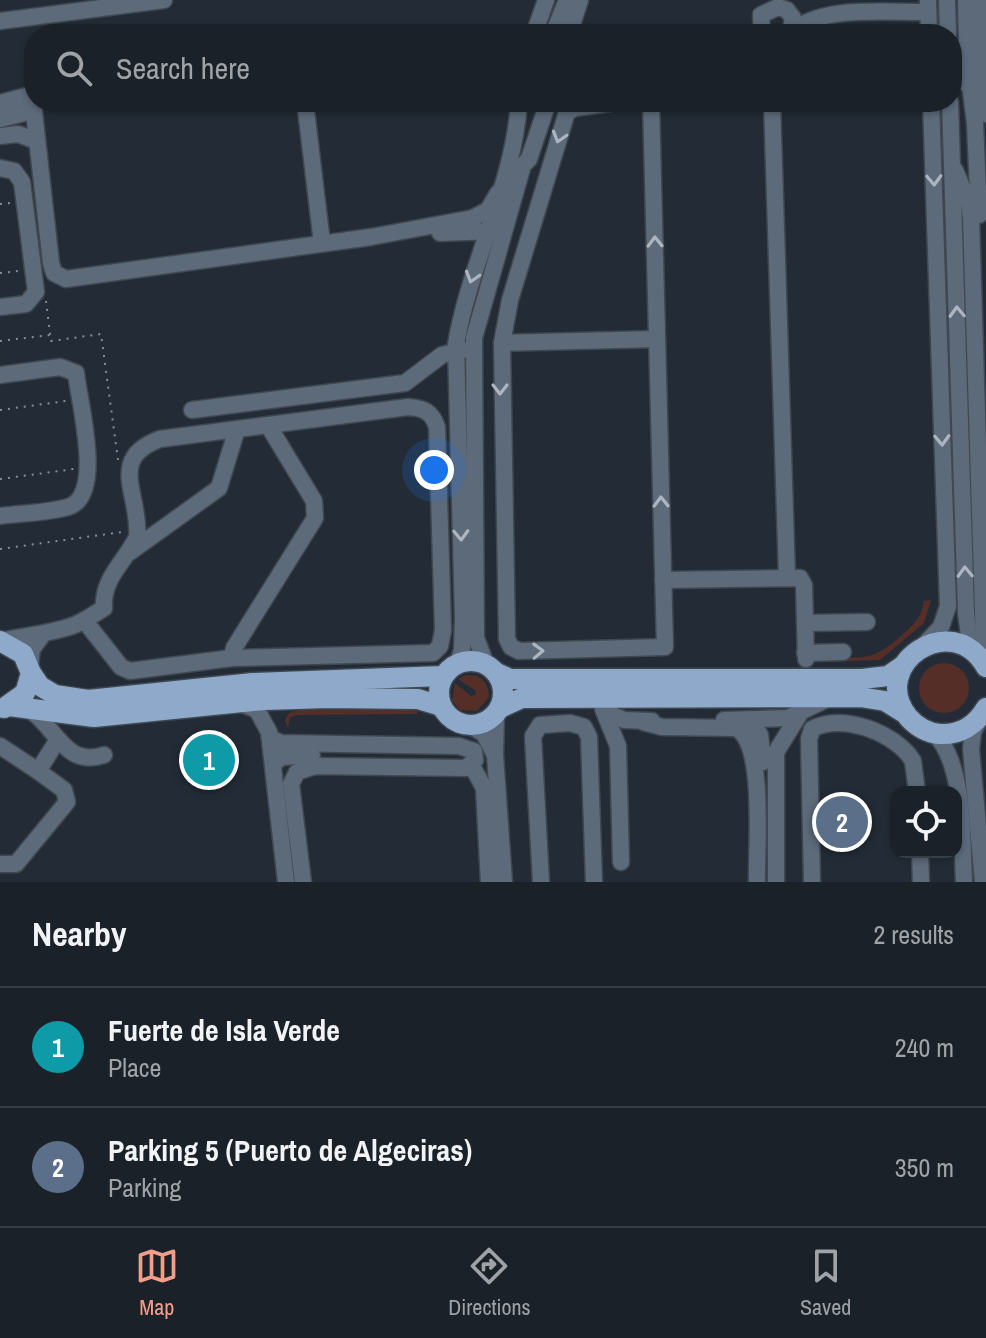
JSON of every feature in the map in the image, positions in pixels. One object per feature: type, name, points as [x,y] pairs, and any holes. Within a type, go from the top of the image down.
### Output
[{"type":"main road","points":[[0,641],[18,648],[40,686],[55,695],[88,700],[253,683],[450,670],[472,661],[510,679],[876,678],[888,676],[922,647],[947,641],[978,652]]},
{"type":"main road","points":[[904,665],[898,690],[906,714]]},
{"type":"main road","points":[[491,669],[503,686],[498,711]]},
{"type":"main road","points":[[3,708],[25,693],[30,670]]},
{"type":"main road","points":[[441,706],[439,692],[450,670]]},
{"type":"main road","points":[[3,708],[94,717],[238,702],[404,698],[427,700],[441,706],[456,722],[470,725],[484,722],[522,698],[839,697],[875,699],[906,714],[918,726],[933,733],[959,732],[983,713]]},
{"type":"street","points":[[0,21],[164,0]]},
{"type":"street","points":[[538,24],[546,0]]},
{"type":"street","points":[[547,24],[554,0]]},
{"type":"street","points":[[557,24],[567,0]]},
{"type":"street","points":[[572,24],[580,0]]},
{"type":"street","points":[[947,0],[948,24]]},
{"type":"street","points":[[956,270],[964,189],[969,76],[966,0]]},
{"type":"street","points":[[980,0],[986,174]]},
{"type":"street","points":[[777,5],[823,15]]},
{"type":"street","points":[[777,5],[793,18],[792,24]]},
{"type":"street","points":[[760,24],[759,20],[777,5]]},
{"type":"street","points":[[802,24],[823,15],[928,6]]},
{"type":"street","points":[[969,76],[975,123],[982,324],[975,356]]},
{"type":"street","points":[[0,103],[24,101]]},
{"type":"street","points":[[0,119],[24,105]]},
{"type":"street","points":[[34,112],[51,263],[59,277],[66,279],[443,228],[494,231]]},
{"type":"street","points":[[306,112],[322,243]]},
{"type":"street","points":[[491,669],[476,638],[464,350],[479,311],[498,193],[525,112]]},
{"type":"street","points":[[450,670],[462,650],[465,300],[523,165],[526,112]]},
{"type":"street","points":[[523,165],[529,159],[545,112]]},
{"type":"street","points":[[567,112],[510,300],[502,343],[508,643],[519,651],[665,647],[651,112]]},
{"type":"street","points":[[772,112],[787,577]]},
{"type":"street","points":[[922,647],[941,627],[948,606],[931,112]]},
{"type":"street","points":[[950,112],[956,270],[978,652]]},
{"type":"street","points":[[0,136],[18,134],[37,141]]},
{"type":"street","points":[[952,164],[964,189],[971,218],[978,652]]},
{"type":"street","points":[[0,168],[14,171],[22,182],[36,292],[26,304],[0,307]]},
{"type":"street","points":[[443,228],[481,215],[498,193]]},
{"type":"street","points":[[443,228],[494,231]]},
{"type":"street","points":[[502,343],[657,339]]},
{"type":"street","points":[[192,410],[405,383],[442,355],[464,350]]},
{"type":"street","points":[[0,375],[69,368],[76,373],[88,467],[88,487],[70,507],[0,516]]},
{"type":"street","points":[[0,641],[69,630],[84,620],[104,608],[103,592],[138,532],[129,467],[132,456],[141,448],[160,439],[408,407],[430,413],[437,427],[442,638],[437,650],[428,655],[232,658],[127,670],[84,620]]},
{"type":"street","points":[[232,658],[234,648],[315,518],[314,501],[268,425]]},
{"type":"street","points":[[126,555],[219,488],[237,429]]},
{"type":"street","points":[[663,580],[798,577],[804,582],[806,656],[827,679]]},
{"type":"street","points":[[805,618],[867,622]]},
{"type":"street","points":[[30,670],[32,649],[51,632]]},
{"type":"street","points":[[786,679],[806,656],[843,652]]},
{"type":"street","points":[[776,882],[774,767],[781,739],[798,717],[819,701],[839,697]]},
{"type":"street","points":[[621,862],[622,778],[618,746],[624,723],[620,708],[631,698]]},
{"type":"street","points":[[286,882],[270,735],[275,713],[297,699]]},
{"type":"street","points":[[585,699],[624,723],[745,734],[753,753],[757,882]]},
{"type":"street","points":[[238,702],[257,710],[270,735],[281,743],[459,746],[474,751],[474,763],[484,788],[489,882]]},
{"type":"street","points":[[30,710],[48,724],[57,741],[77,756],[104,755]]},
{"type":"street","points":[[498,711],[495,755],[504,882]]},
{"type":"street","points":[[983,713],[973,732],[971,749],[983,882]]},
{"type":"street","points":[[624,723],[798,717]]},
{"type":"street","points":[[785,882],[782,763],[798,717]]},
{"type":"street","points":[[750,720],[756,726],[763,746],[766,882]]},
{"type":"street","points":[[541,882],[533,736],[540,725],[570,723],[584,727],[589,737],[594,882]]},
{"type":"street","points":[[812,882],[810,733],[823,724],[880,731],[909,753],[915,766],[917,786]]},
{"type":"street","points":[[470,725],[484,734],[495,755]]},
{"type":"street","points":[[933,733],[945,746],[954,767],[964,882]]},
{"type":"street","points":[[38,771],[57,741]]},
{"type":"street","points":[[0,746],[64,790],[67,802],[16,864],[0,864]]},
{"type":"street","points":[[273,764],[294,755],[463,756],[474,763]]},
{"type":"street","points":[[303,882],[291,784],[297,772],[315,766],[474,763]]},
{"type":"street","points":[[920,858],[921,882]]},
{"type":"path","points":[[0,341],[50,335]]},
{"type":"path","points":[[0,410],[79,400]]},
{"type":"path","points":[[0,479],[88,467]]},
{"type":"shaded area","points":[[931,600],[924,623],[880,660],[823,662],[823,657],[856,658],[881,651],[909,629],[919,617],[924,601]]},
{"type":"shaded area","points":[[944,663],[962,670],[969,688],[962,706],[944,713],[926,706],[919,688],[926,670]]},
{"type":"shaded area","points":[[466,675],[480,678],[488,688],[489,697],[477,711],[460,710],[452,700],[455,683],[471,696],[476,695],[475,690],[458,679]]},
{"type":"shaded area","points":[[417,709],[417,714],[296,715],[290,718],[288,728],[285,720],[289,713],[299,710]]},
{"type":"place","name":"Fuerte de Isla Verde","points":[[209,760]]},
{"type":"place","name":"Parking 5 (Puerto de Algeciras)","points":[[842,822]]}]
